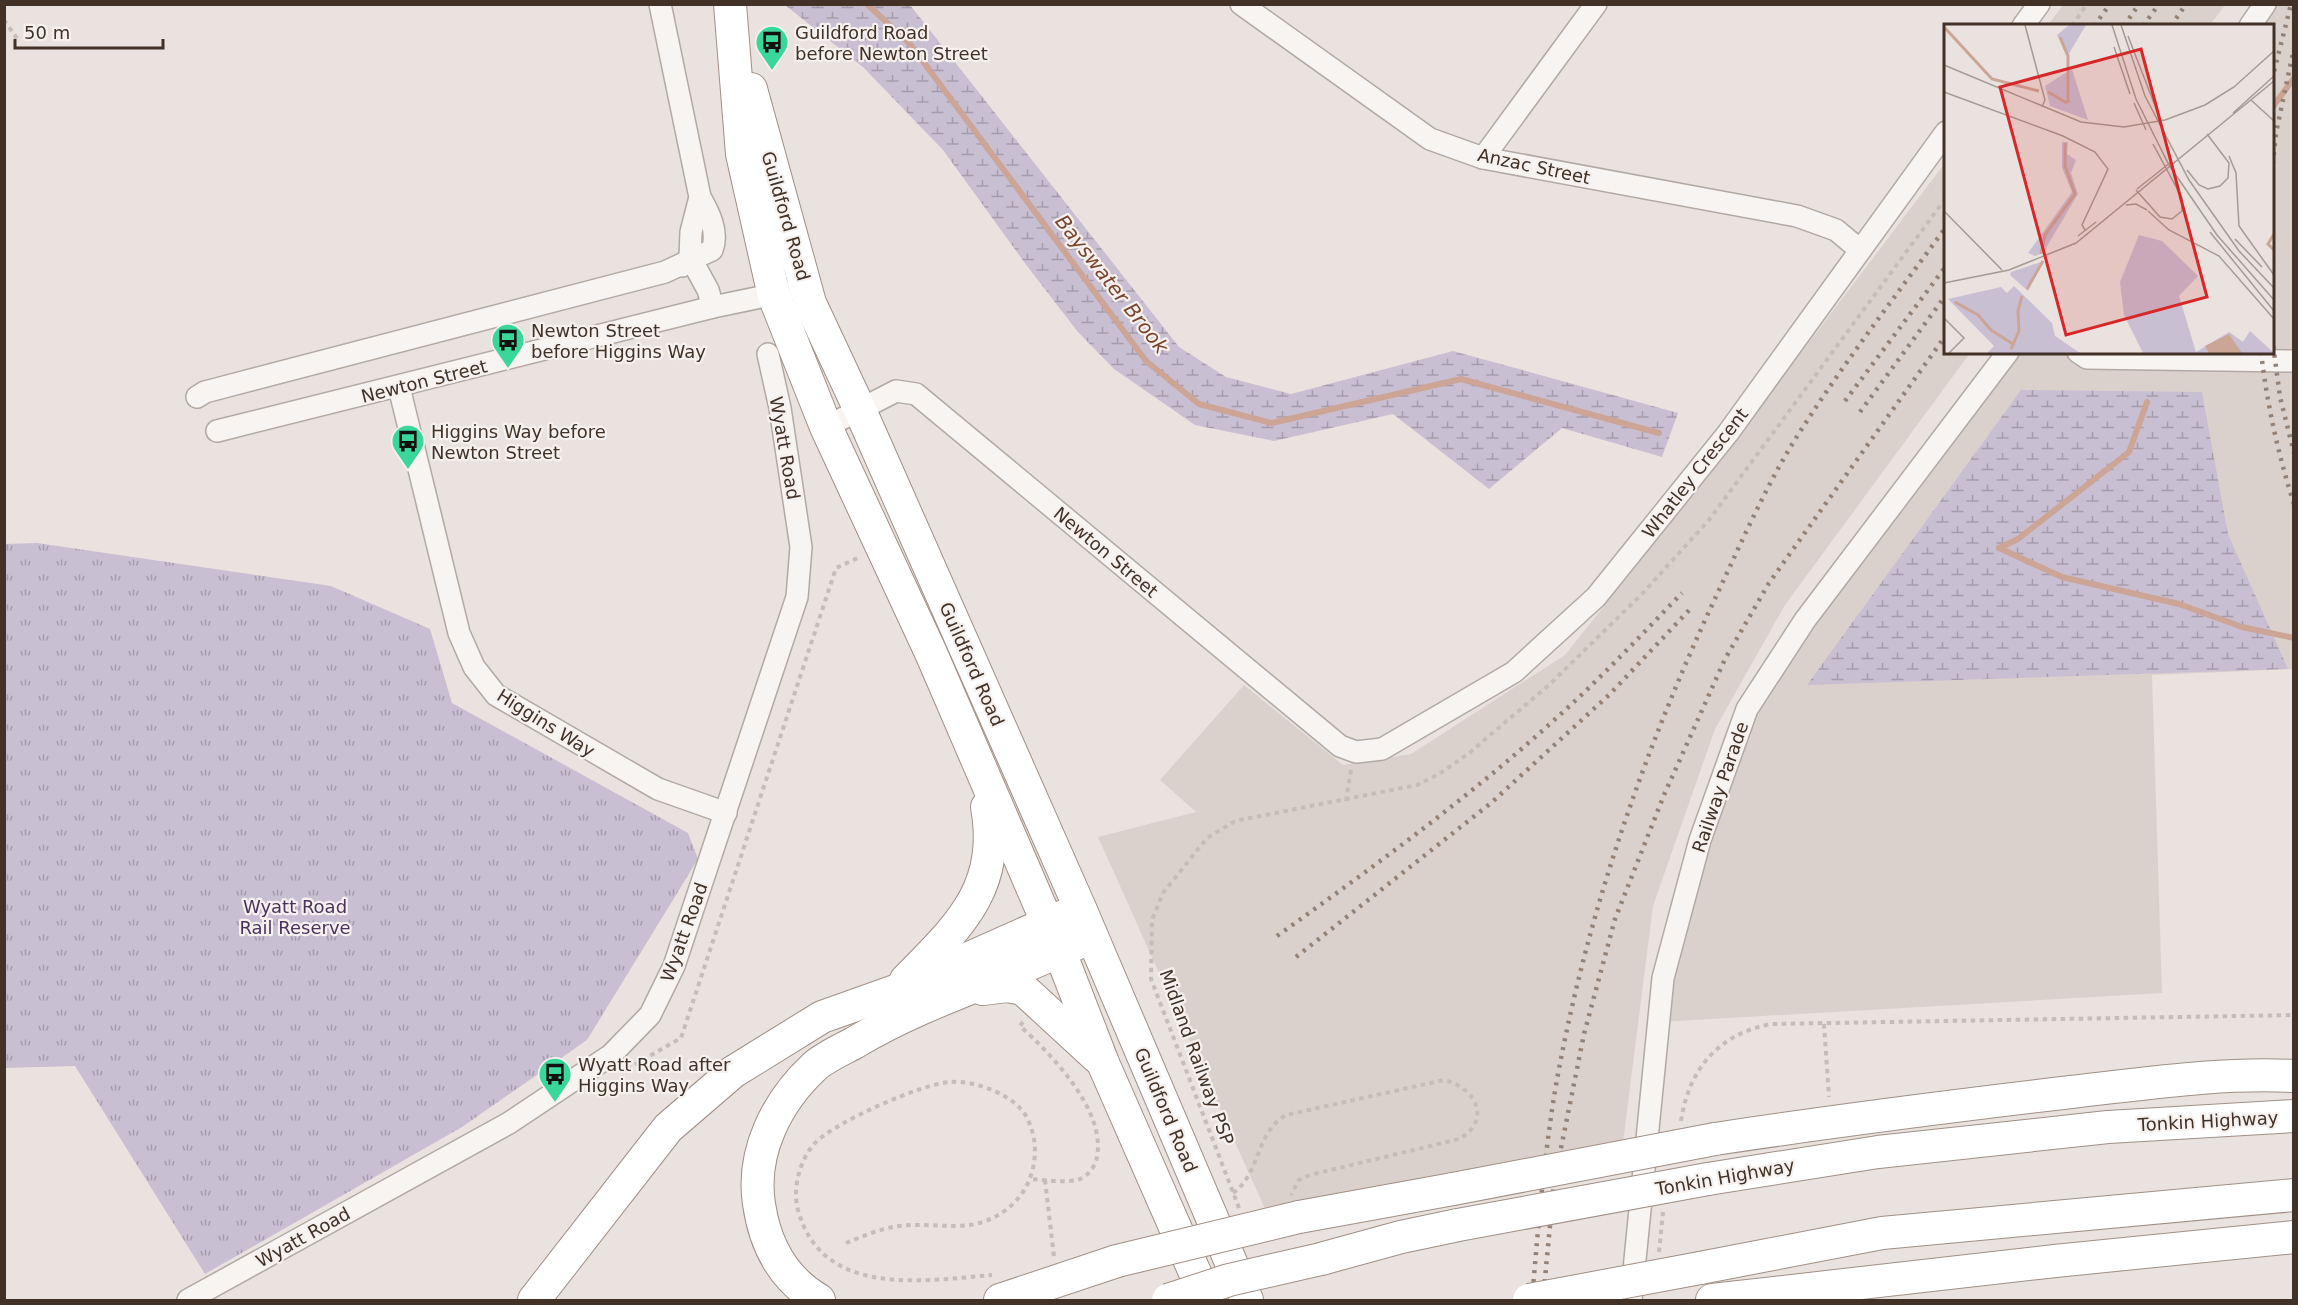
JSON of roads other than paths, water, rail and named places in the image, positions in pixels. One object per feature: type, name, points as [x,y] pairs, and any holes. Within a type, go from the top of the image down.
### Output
[{"type":"highway","name":"Guildford Road","points":[[731,10],[810,303],[860,410],[1080,908],[1247,1300]]},
{"type":"highway","name":"Guildford Road","points":[[731,10],[742,154],[774,296],[826,427],[931,653],[1060,952],[1103,1063],[1207,1300]]},
{"type":"highway","points":[[895,991],[954,931],[970,910],[981,887],[992,844],[980,767]]},
{"type":"highway","points":[[534,1300],[668,1128],[733,1072],[822,1017],[895,991],[1080,908]]},
{"type":"highway","points":[[819,1300],[789,1278],[775,1257],[761,1218],[757,1183],[762,1149],[770,1126],[782,1106],[816,1065],[873,1031],[934,1002],[1092,937]]},
{"type":"highway","points":[[962,992],[1007,986],[1023,989],[1103,1063]]},
{"type":"highway","points":[[1000,1287],[1117,1261],[1295,1211],[1453,1189],[1715,1139],[1884,1114],[2157,1083],[2269,1075],[2294,1076]]},
{"type":"highway","name":"Tonkin Highway","points":[[1168,1300],[1229,1280],[1401,1237],[1708,1179],[1878,1152],[2108,1127],[2294,1116]]},
{"type":"highway","points":[[1528,1300],[1882,1233],[2294,1195]]},
{"type":"highway","points":[[1712,1300],[2055,1261],[2294,1237]]},
{"type":"street","points":[[197,397],[205,392],[688,261],[712,250],[716,240],[710,214],[700,197],[660,4]]},
{"type":"street","name":"Anzac Street","points":[[1241,4],[1430,139],[1483,158],[1797,216],[1836,231],[1860,249]]},
{"type":"street","points":[[1483,158],[1596,4]]},
{"type":"street","points":[[2024,24],[2039,4]]},
{"type":"street","points":[[2251,24],[2265,4]]},
{"type":"street","name":"Whatley Crescent","points":[[1356,752],[1382,749],[1514,672],[1596,597],[1728,433],[1944,135]]},
{"type":"street","points":[[688,261],[708,290],[713,308]]},
{"type":"street","name":"Newton Street","points":[[217,431],[713,308],[774,296],[805,285]]},
{"type":"street","name":"Wyatt Road","points":[[188,1300],[509,1123],[611,1055],[650,1015],[674,966],[797,597],[801,547],[780,408],[768,354]]},
{"type":"street","name":"Railway Parade","points":[[1631,1300],[1663,978],[1700,840],[1747,709],[1805,620],[2006,354]]},
{"type":"street","points":[[2081,354],[2087,358],[2294,361]]},
{"type":"street","name":"Higgins Way","points":[[399,387],[459,633],[474,667],[496,695],[561,734],[658,789],[726,813]]},
{"type":"street","name":"Newton Street","points":[[826,427],[896,391],[916,393],[1340,746],[1356,752]]},
{"type":"waterway","name":"Bayswater Brook","points":[[867,4],[910,44],[1146,361],[1199,404],[1272,423],[1461,379],[1659,433]]},
{"type":"waterway","points":[[2274,105],[2294,78]]},
{"type":"waterway","points":[[1999,548],[2018,539],[2129,452],[2147,402]]},
{"type":"waterway","points":[[1999,548],[2062,577],[2179,604],[2242,627],[2294,638]]},
{"type":"railway","points":[[2095,24],[2110,4]]},
{"type":"railway","points":[[2125,24],[2139,4]]},
{"type":"railway","points":[[2144,24],[2159,4]]},
{"type":"railway","points":[[2172,24],[2186,4]]},
{"type":"railway","points":[[2274,72],[2291,4]]},
{"type":"railway","points":[[2274,153],[2294,48]]},
{"type":"railway","points":[[1532,1300],[1548,1138],[1569,1021],[1602,894],[1643,770],[1692,649],[1755,513],[1785,456],[1850,358],[1944,230]]},
{"type":"railway","points":[[1845,401],[1944,269]]},
{"type":"railway","points":[[1860,412],[1944,298]]},
{"type":"railway","points":[[1543,1300],[1554,1183],[1584,1034],[1615,919],[1664,795],[1725,659],[1769,583],[1944,338]]},
{"type":"railway","points":[[2274,352],[2280,397],[2294,453]]},
{"type":"railway","points":[[2261,354],[2274,429],[2294,504]]},
{"type":"railway","points":[[1277,936],[1388,856],[1495,772],[1579,698],[1682,593]]},
{"type":"railway","points":[[1296,957],[1491,803],[1610,694],[1693,606]]},
{"type":"place","name":"Guildford Road before Newton Street","points":[[772,71]]},
{"type":"place","name":"Newton Street before Higgins Way","points":[[508,369]]},
{"type":"place","name":"Higgins Way before Newton Street","points":[[408,470]]},
{"type":"place","name":"Wyatt Road after Higgins Way","points":[[555,1103]]},
{"type":"park label","name":"Wyatt Road Rail Reserve","points":[[295,916]]}]
